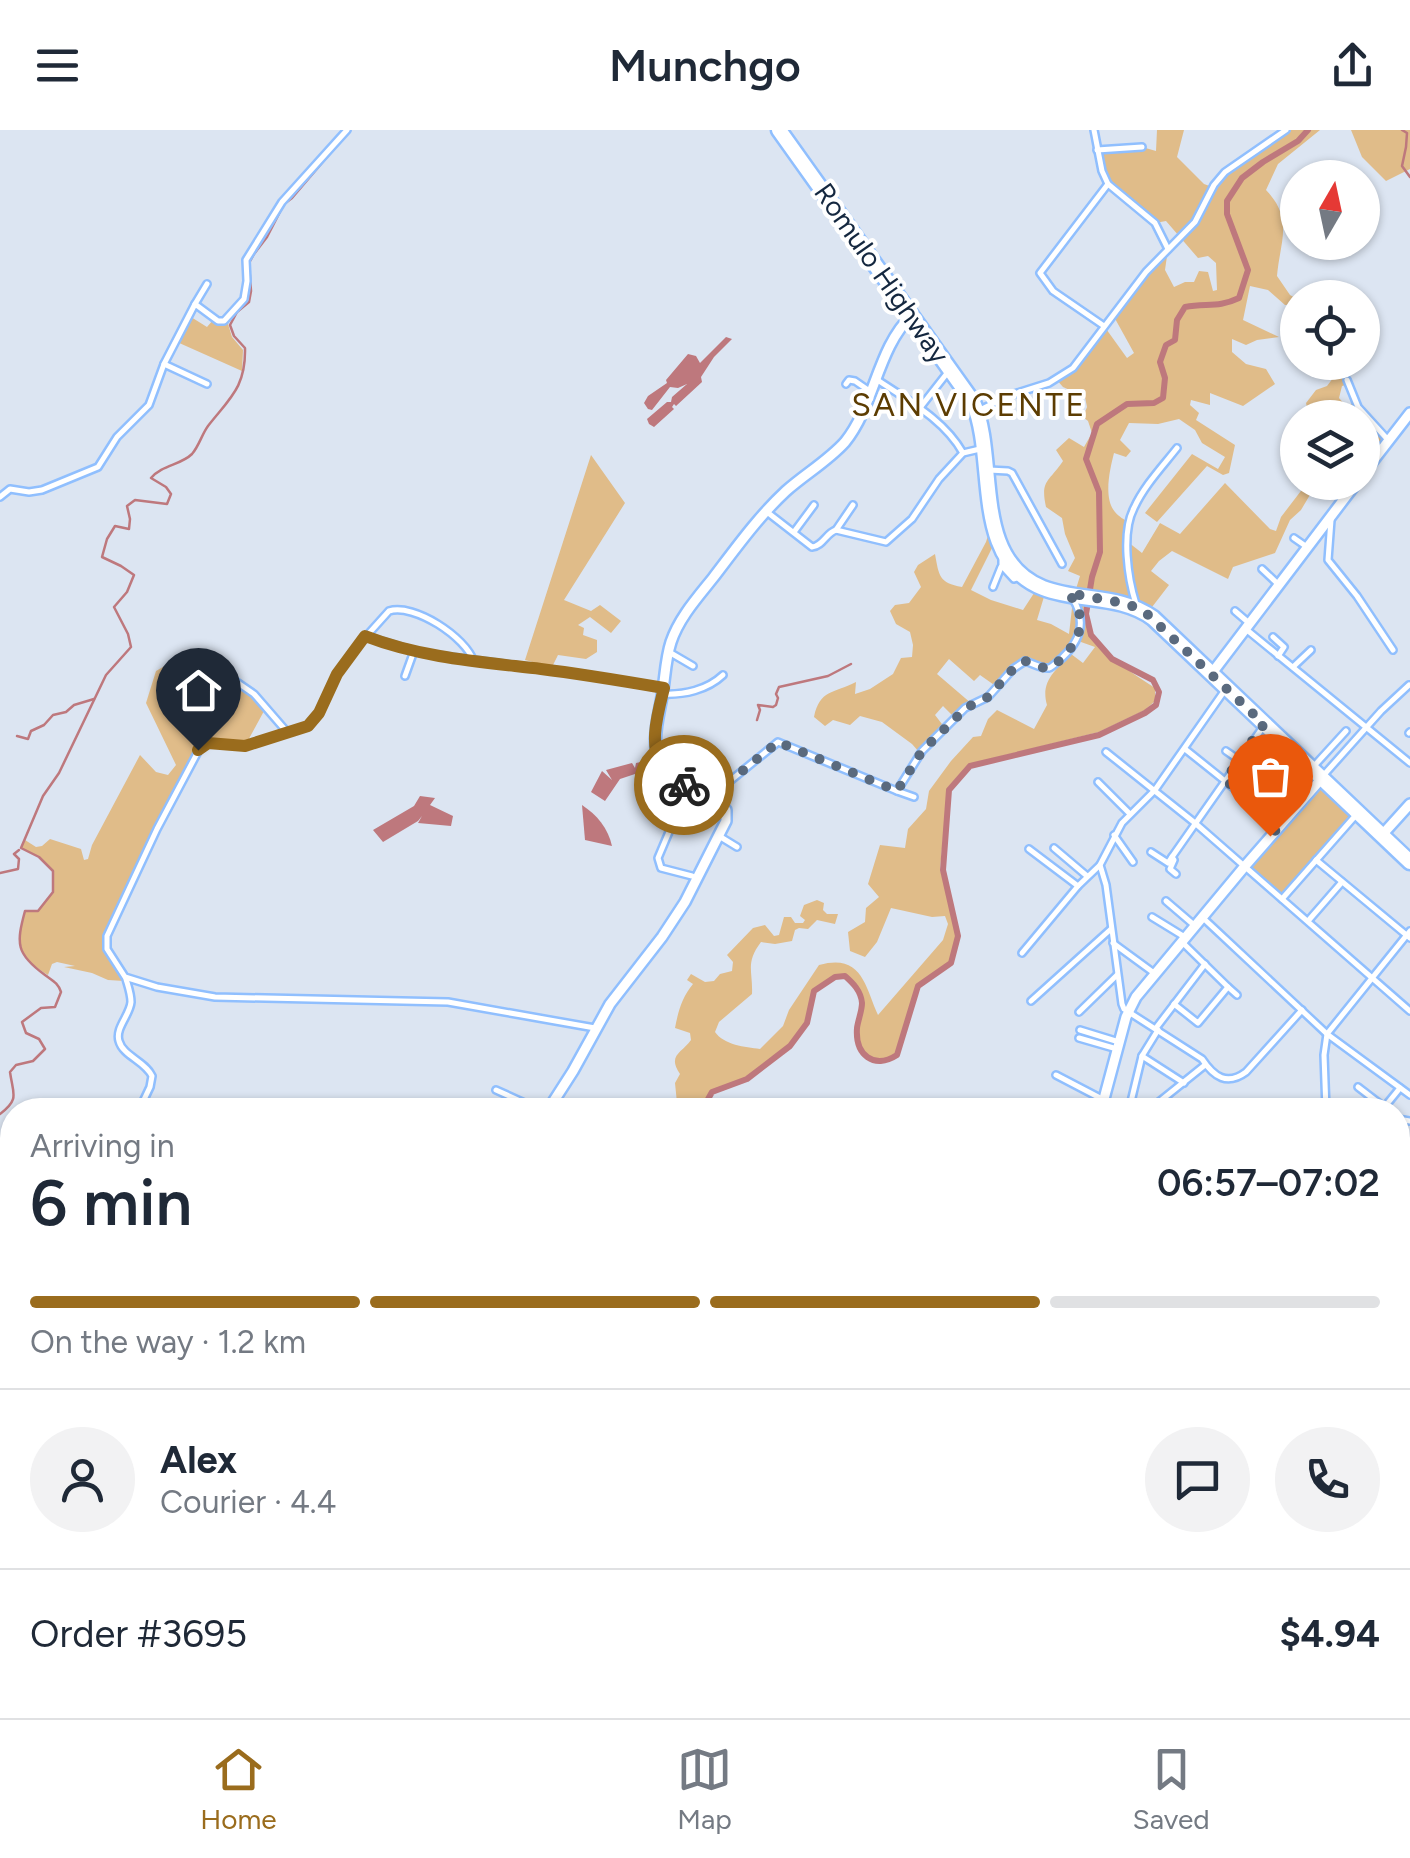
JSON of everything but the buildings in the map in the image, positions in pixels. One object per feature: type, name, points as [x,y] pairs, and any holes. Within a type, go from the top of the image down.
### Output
[{"type":"highway","name":"Romulo Highway","points":[[779,130],[970,397],[977,411],[1003,560],[1040,587],[1136,607],[1154,618],[1410,862]]},
{"type":"street","points":[[195,304],[224,321],[239,306],[247,290],[246,260],[282,202],[347,130]]},
{"type":"street","points":[[1094,130],[1108,184],[1156,222],[1168,249]]},
{"type":"street","points":[[977,411],[1073,368],[1146,272],[1195,222],[1214,185],[1226,172],[1286,130]]},
{"type":"street","points":[[1097,150],[1142,147]]},
{"type":"street","points":[[1104,326],[1053,291],[1040,273],[1108,184]]},
{"type":"street","points":[[0,497],[10,489],[42,490],[98,467],[116,437],[149,406],[164,364],[206,284]]},
{"type":"street","points":[[556,1098],[628,977],[685,902],[728,814],[720,805],[669,776],[659,762],[656,737],[671,642],[684,616],[737,544],[784,493],[846,440],[897,334],[912,315]]},
{"type":"street","points":[[164,364],[208,384]]},
{"type":"street","points":[[919,409],[950,370]]},
{"type":"street","points":[[876,379],[948,432],[963,453]]},
{"type":"street","points":[[846,384],[854,380],[871,392]]},
{"type":"street","points":[[1348,380],[1358,407],[1389,440]]},
{"type":"street","points":[[1380,452],[1410,414]]},
{"type":"street","points":[[836,530],[882,542],[890,540],[916,514],[938,479],[963,453],[982,448]]},
{"type":"street","points":[[1136,607],[1127,558],[1130,516],[1177,448]]},
{"type":"street","points":[[986,470],[1012,473],[1062,564]]},
{"type":"street","points":[[1212,674],[1343,500]]},
{"type":"street","points":[[767,512],[816,547],[836,530],[853,504]]},
{"type":"street","points":[[794,532],[814,506]]},
{"type":"street","points":[[1330,517],[1328,560],[1393,650]]},
{"type":"street","points":[[1294,538],[1307,546]]},
{"type":"street","points":[[993,587],[1003,560]]},
{"type":"street","points":[[1262,570],[1278,585]]},
{"type":"street","points":[[897,791],[922,751],[966,708],[988,697],[1014,668],[1025,661],[1053,666],[1073,647],[1079,634],[1079,614],[1070,594]]},
{"type":"street","points":[[145,1098],[152,1076],[118,1038],[131,998],[108,948],[107,936],[198,750],[208,743],[245,746],[313,722],[337,674],[365,636],[394,608],[426,618],[468,648],[474,662]]},
{"type":"street","points":[[1235,612],[1278,656],[1409,762]]},
{"type":"street","points":[[365,636],[414,651],[587,675],[664,691],[684,693],[723,675]]},
{"type":"street","points":[[1274,638],[1284,647],[1278,656]]},
{"type":"street","points":[[1293,667],[1311,650]]},
{"type":"street","points":[[405,676],[414,651]]},
{"type":"street","points":[[669,652],[694,666]]},
{"type":"street","points":[[228,676],[254,694],[287,732]]},
{"type":"street","points":[[1317,773],[1410,686]]},
{"type":"street","points":[[1022,953],[1100,865],[1114,836],[1155,790],[1227,687]]},
{"type":"street","points":[[1151,852],[1168,863],[1264,724]]},
{"type":"street","points":[[1106,1098],[1128,1011],[1154,973],[1280,826],[1346,730]]},
{"type":"street","points":[[709,798],[778,742],[914,796]]},
{"type":"street","points":[[1184,749],[1280,826]]},
{"type":"street","points":[[1226,751],[1239,760]]},
{"type":"street","points":[[1106,752],[1196,823],[1410,1011]]},
{"type":"street","points":[[1098,782],[1130,814]]},
{"type":"street","points":[[692,876],[662,868],[658,858],[677,813],[696,792]]},
{"type":"street","points":[[1382,836],[1410,804]]},
{"type":"street","points":[[1282,899],[1358,812]]},
{"type":"street","points":[[719,836],[738,847]]},
{"type":"street","points":[[1114,836],[1133,862]]},
{"type":"street","points":[[1054,848],[1087,876]]},
{"type":"street","points":[[1029,849],[1078,886]]},
{"type":"street","points":[[1172,857],[1170,870],[1176,874]]},
{"type":"street","points":[[1316,860],[1409,935],[1328,1034],[1324,1055],[1326,1098]]},
{"type":"street","points":[[1100,865],[1122,1004],[1128,1011],[1202,1059],[1224,1079],[1236,1080],[1302,1010]]},
{"type":"street","points":[[1308,921],[1342,882]]},
{"type":"street","points":[[1212,885],[1220,895]]},
{"type":"street","points":[[1166,901],[1199,922],[1328,1034],[1410,1095]]},
{"type":"street","points":[[1152,917],[1184,940],[1238,995]]},
{"type":"street","points":[[1031,1001],[1111,929]]},
{"type":"street","points":[[1113,943],[1154,973]]},
{"type":"street","points":[[1132,1098],[1142,1056],[1205,964]]},
{"type":"street","points":[[1080,1012],[1118,975]]},
{"type":"street","points":[[125,978],[215,997],[466,1004],[595,1028]]},
{"type":"street","points":[[1174,1004],[1198,1023],[1228,987]]},
{"type":"street","points":[[1080,1030],[1118,1046]]},
{"type":"street","points":[[1079,1038],[1118,1046]]},
{"type":"street","points":[[1142,1056],[1184,1082]]},
{"type":"street","points":[[1164,1098],[1205,1065]]},
{"type":"street","points":[[1056,1075],[1090,1098]]},
{"type":"street","points":[[1358,1087],[1370,1098]]},
{"type":"street","points":[[1392,1098],[1400,1088]]},
{"type":"street","points":[[496,1090],[514,1098]]},
{"type":"shaded area","points":[[1157,130],[1184,130],[1177,157],[1204,184],[1215,188],[1239,161],[1285,130],[1320,130],[1280,160],[1266,190],[1280,211],[1280,301],[1268,290],[1250,286],[1243,320],[1279,337],[1246,345],[1232,339],[1232,352],[1246,364],[1266,369],[1275,384],[1243,406],[1210,393],[1210,405],[1191,400],[1190,405],[1199,413],[1196,420],[1235,445],[1229,473],[1223,475],[1207,466],[1157,522],[1145,513],[1192,454],[1218,469],[1225,457],[1202,443],[1195,430],[1179,419],[1158,424],[1129,423],[1120,440],[1131,451],[1126,457],[1114,453],[1108,491],[1111,506],[1129,523],[1128,542],[1142,553],[1160,523],[1180,534],[1225,483],[1276,531],[1294,500],[1307,500],[1290,520],[1275,553],[1233,567],[1228,579],[1172,551],[1151,571],[1169,585],[1149,611],[1135,603],[1131,594],[1131,598],[1076,589],[1080,576],[1068,571],[1075,558],[1062,518],[1046,507],[1044,491],[1063,461],[1056,450],[1069,438],[1084,447],[1092,433],[1083,417],[1085,397],[1063,387],[1056,379],[1073,368],[1104,326],[1127,358],[1134,353],[1113,315],[1168,249],[1165,270],[1174,287],[1194,282],[1199,271],[1208,272],[1213,291],[1217,290],[1216,263],[1208,256],[1198,258],[1166,221],[1155,223],[1107,182],[1097,150],[1142,147],[1156,151]]},
{"type":"shaded area","points":[[1351,130],[1410,130],[1410,169],[1386,181],[1380,175],[1380,160],[1362,157]]},
{"type":"shaded area","points":[[191,317],[207,327],[213,320],[224,324],[230,320],[232,337],[243,350],[242,371],[177,342]]},
{"type":"shaded area","points":[[726,337],[732,339],[714,357],[701,377],[702,382],[674,404],[674,409],[654,427],[649,424],[647,419],[671,402],[687,384],[670,387],[652,410],[644,403],[648,396],[667,383],[688,354],[696,356],[700,363]]},
{"type":"shaded area","points":[[1332,380],[1347,380],[1349,384],[1342,386],[1341,400],[1308,400],[1316,390]]},
{"type":"shaded area","points":[[1380,431],[1389,441],[1380,453]]},
{"type":"shaded area","points":[[591,455],[625,503],[564,600],[591,611],[600,605],[621,621],[611,633],[590,617],[578,625],[584,628],[583,635],[597,640],[597,652],[586,659],[558,655],[552,667],[525,660]]},
{"type":"shaded area","points":[[991,526],[996,540],[971,590],[1023,610],[1038,587],[1046,590],[1037,620],[1069,634],[1076,599],[1086,601],[1091,631],[1098,643],[1155,688],[1155,701],[1145,710],[1099,732],[969,764],[948,787],[940,869],[958,936],[951,963],[918,986],[897,1055],[881,1061],[863,1052],[857,1038],[860,995],[845,976],[835,977],[814,991],[807,1023],[790,1046],[747,1079],[712,1092],[709,1098],[676,1098],[675,1083],[680,1074],[675,1058],[691,1040],[690,1033],[675,1028],[681,1005],[693,984],[687,980],[691,974],[705,982],[714,981],[720,974],[732,971],[733,962],[727,955],[753,928],[765,925],[774,936],[779,935],[784,917],[803,923],[805,920],[800,916],[804,905],[817,900],[824,903],[827,914],[838,914],[835,924],[817,920],[808,929],[795,930],[792,941],[761,942],[756,949],[751,962],[752,994],[719,1022],[715,1032],[729,1043],[760,1049],[783,1026],[819,965],[845,964],[853,968],[865,983],[878,1015],[943,940],[948,924],[945,916],[891,908],[877,942],[865,957],[850,951],[848,932],[865,922],[866,908],[879,897],[868,884],[880,845],[905,848],[908,829],[926,809],[929,791],[973,737],[981,736],[997,710],[1034,729],[1047,705],[1046,689],[1051,676],[1071,654],[1083,663],[1095,647],[1081,642],[1080,637],[1049,668],[1025,661],[997,687],[980,675],[974,681],[949,659],[937,674],[972,704],[955,718],[943,706],[935,715],[945,728],[919,752],[882,722],[860,716],[850,725],[833,720],[825,726],[814,717],[824,697],[856,682],[855,694],[870,689],[893,674],[901,658],[912,657],[910,632],[896,624],[890,611],[895,605],[909,603],[921,587],[914,572],[918,565],[935,554],[941,577],[962,587]]},
{"type":"shaded area","points":[[180,657],[228,675],[264,711],[245,746],[208,743],[198,750],[106,942],[124,981],[108,980],[57,962],[48,975],[25,956],[20,941],[25,911],[38,911],[53,892],[53,871],[39,857],[21,848],[25,840],[36,847],[50,839],[81,849],[84,860],[88,859],[140,755],[156,772],[168,775],[176,765],[146,703],[156,671]]},
{"type":"shaded area","points":[[650,760],[653,779],[637,778],[635,774],[620,779],[605,801],[591,792],[602,771],[612,780],[606,770],[632,763],[635,768],[636,763]]},
{"type":"shaded area","points":[[1322,779],[1358,812],[1282,898],[1245,866]]},
{"type":"shaded area","points":[[420,796],[435,798],[430,805],[453,816],[451,826],[418,823],[422,816],[383,842],[373,830],[414,806]]},
{"type":"shaded area","points":[[582,805],[601,822],[612,846],[585,840]]},
{"type":"waterway","points":[[13,1098],[10,1072],[16,1065],[33,1061],[45,1049],[39,1039],[26,1033],[22,1022],[41,1008],[55,1007],[61,992],[55,982],[28,961],[21,948],[25,911],[38,911],[53,892],[53,871],[39,857],[21,848],[43,796],[59,773],[106,675],[131,647],[114,607],[127,592],[134,575],[102,557],[107,539],[115,526],[129,529],[127,506],[135,500],[167,504],[171,494],[151,478],[192,454],[235,391],[243,373],[245,348],[230,325],[249,302],[249,263],[284,204],[350,130]]},
{"type":"waterway","points":[[709,1098],[712,1092],[747,1079],[790,1046],[807,1023],[814,991],[835,977],[845,976],[860,995],[857,1038],[863,1052],[881,1061],[897,1055],[918,986],[951,963],[958,936],[943,870],[949,790],[970,766],[1099,735],[1156,705],[1159,692],[1153,680],[1112,659],[1091,635],[1086,614],[1100,552],[1099,492],[1086,459],[1097,424],[1127,404],[1154,403],[1163,398],[1165,378],[1160,362],[1166,345],[1175,340],[1177,320],[1185,307],[1239,298],[1248,270],[1227,214],[1227,201],[1242,178],[1298,141],[1308,130]]},
{"type":"waterway","points":[[1402,130],[1407,133],[1402,166],[1410,177]]},
{"type":"waterway","points":[[757,720],[758,705],[776,705],[779,687],[828,676],[851,664]]},
{"type":"waterway","points":[[17,736],[28,739],[31,731],[53,715],[94,699]]},
{"type":"waterway","points":[[0,873],[18,869],[19,859],[14,854],[19,850]]},
{"type":"way so far","points":[[684,785],[709,798],[778,742],[897,791],[922,751],[966,708],[988,697],[1020,663],[1048,668],[1073,647],[1078,641],[1079,614],[1068,593],[1128,604],[1154,618],[1264,724],[1225,780],[1280,826],[1270,836]]},
{"type":"district","name":"SAN VICENTE","points":[[969,405]]},
{"type":"route","points":[[198,750],[208,743],[245,746],[308,726],[319,713],[337,674],[365,636],[442,657],[664,688],[656,737],[659,762],[669,776],[684,785]]}]
